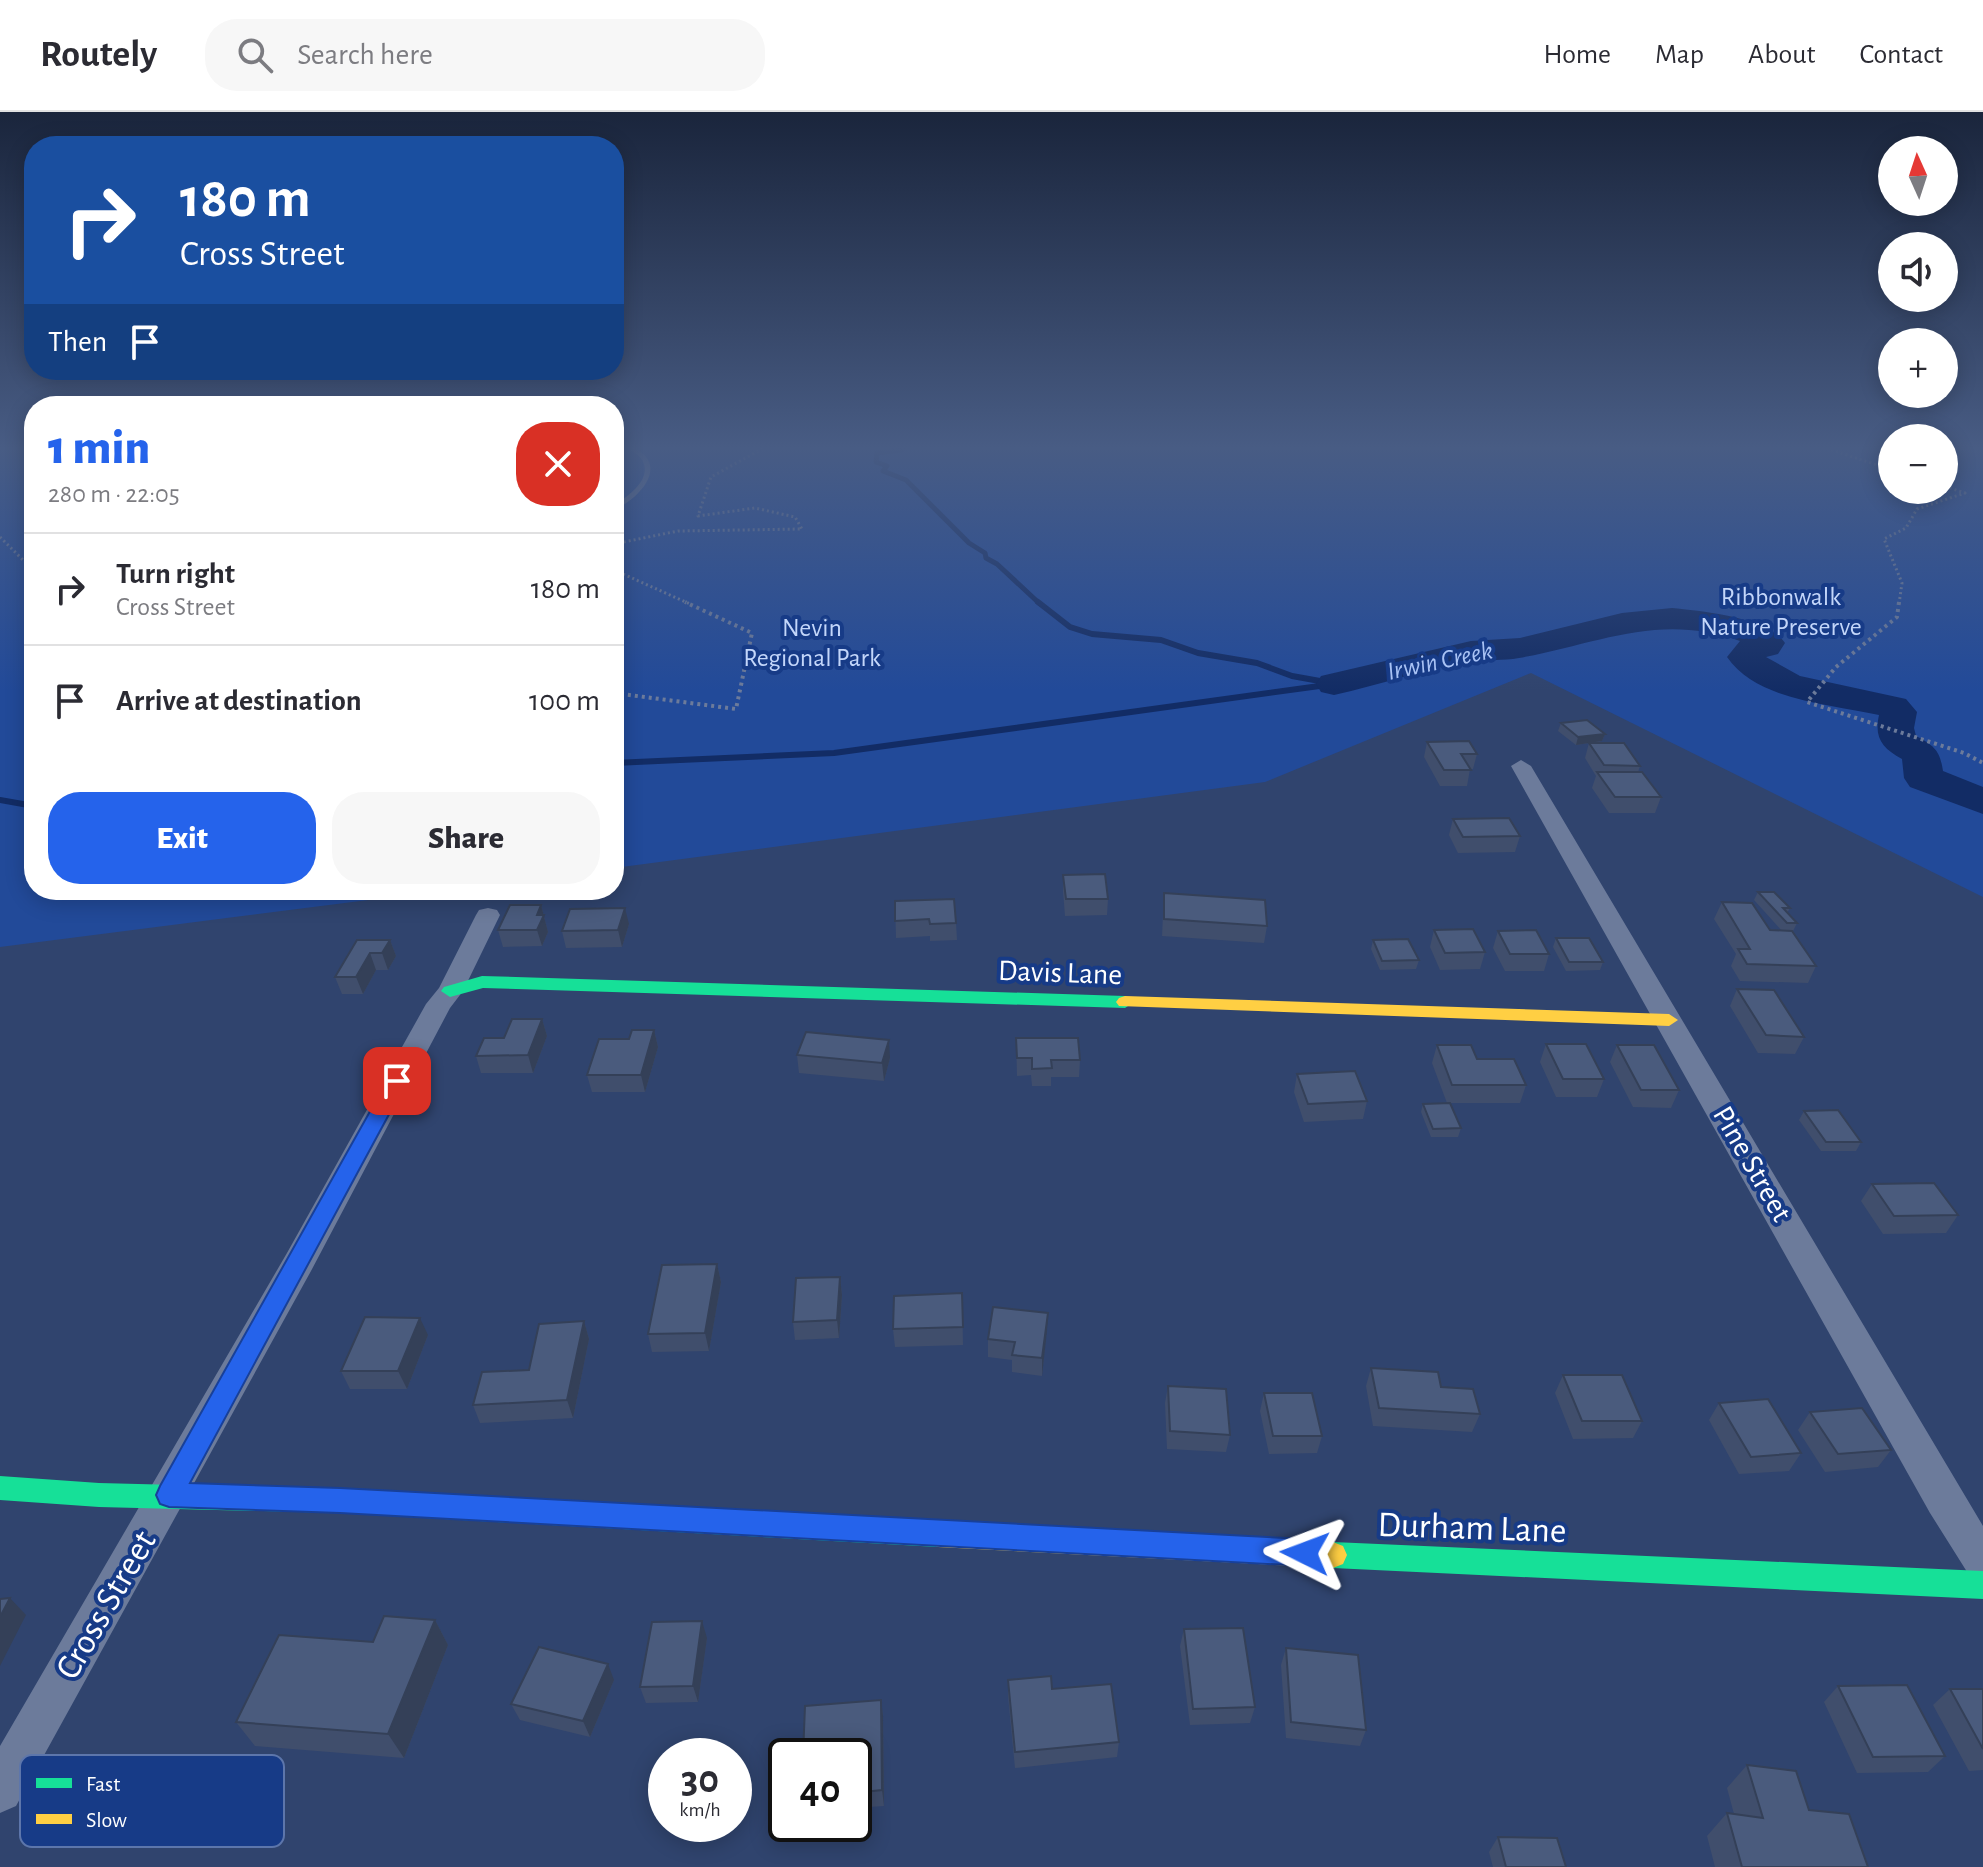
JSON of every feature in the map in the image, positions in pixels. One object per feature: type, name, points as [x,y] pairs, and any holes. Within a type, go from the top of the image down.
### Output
[{"type":"street","name":"Pine Street","points":[[1521,766],[1944,1500],[1983,1561]]},
{"type":"street","name":"Cross Street","points":[[20,1755],[169,1495],[439,1004],[450,991],[488,915]]},
{"type":"street","name":"Davis Lane","points":[[450,991],[482,982],[541,983],[1669,1020]]},
{"type":"street","name":"Durham Lane","points":[[0,1488],[99,1495],[340,1501],[1131,1545],[1983,1585]]},
{"type":"street","name":"Cross Street","points":[[0,1790],[20,1755]]},
{"type":"path","points":[[624,542],[678,531],[802,529],[801,527]]},
{"type":"path","points":[[1907,527],[1884,539],[1902,583],[1897,617],[1836,667],[1807,702],[1964,753],[1983,763]]},
{"type":"path","points":[[0,537],[24,561]]},
{"type":"path","points":[[624,575],[752,633],[736,709],[624,694]]},
{"type":"green space","points":[[0,527],[24,527],[24,900],[369,900],[0,947]]},
{"type":"green space","name":"Nevin Regional Park","points":[[624,527],[1983,527],[1983,897],[1531,673],[1265,782],[624,867]]},
{"type":"building","points":[[1587,720],[1605,734],[1578,737],[1561,723]]},
{"type":"building","points":[[1469,741],[1477,754],[1461,754],[1471,770],[1444,770],[1427,742]]},
{"type":"building","points":[[1589,743],[1624,743],[1640,766],[1604,765]]},
{"type":"building","points":[[1597,772],[1642,772],[1661,797],[1615,797]]},
{"type":"building","points":[[1509,818],[1520,836],[1463,837],[1453,819]]},
{"type":"building","points":[[1105,874],[1108,899],[1066,899],[1063,875]]},
{"type":"building","points":[[1758,892],[1774,892],[1790,908],[1783,908],[1797,923],[1787,923]]},
{"type":"building","points":[[1164,893],[1265,900],[1267,926],[1164,919]]},
{"type":"building","points":[[954,899],[956,923],[930,924],[929,919],[895,921],[895,901]]},
{"type":"building","points":[[1722,902],[1752,903],[1770,930],[1792,931],[1816,966],[1747,964],[1738,949],[1750,949]]},
{"type":"building","points":[[510,905],[541,905],[537,915],[544,915],[537,930],[498,930]]},
{"type":"building","points":[[625,908],[618,930],[562,931],[570,909]]},
{"type":"building","points":[[1473,929],[1485,952],[1445,953],[1434,930]]},
{"type":"building","points":[[1536,930],[1549,954],[1510,954],[1498,931]]},
{"type":"building","points":[[1556,938],[1589,938],[1603,962],[1569,962]]},
{"type":"building","points":[[1408,939],[1419,960],[1382,961],[1373,940]]},
{"type":"building","points":[[357,940],[390,940],[382,953],[370,953],[356,977],[335,977]]},
{"type":"building","points":[[1737,989],[1774,990],[1804,1037],[1766,1035]]},
{"type":"building","points":[[512,1019],[542,1019],[528,1055],[476,1056],[484,1038],[504,1038]]},
{"type":"building","points":[[632,1030],[654,1030],[641,1075],[587,1075],[599,1039],[629,1039]]},
{"type":"building","points":[[806,1032],[889,1040],[882,1063],[797,1055]]},
{"type":"building","points":[[1016,1038],[1078,1038],[1080,1060],[1051,1060],[1052,1068],[1032,1069],[1032,1058],[1017,1058]]},
{"type":"building","points":[[1546,1044],[1586,1044],[1604,1079],[1563,1079]]},
{"type":"building","points":[[1437,1045],[1471,1045],[1477,1059],[1514,1059],[1526,1085],[1452,1085]]},
{"type":"building","points":[[1617,1045],[1654,1045],[1679,1090],[1641,1090]]},
{"type":"building","points":[[1355,1071],[1367,1101],[1308,1104],[1297,1074]]},
{"type":"building","points":[[1450,1103],[1461,1128],[1433,1129],[1423,1104]]},
{"type":"building","points":[[1838,1110],[1861,1142],[1826,1142],[1804,1111]]},
{"type":"building","points":[[1934,1183],[1958,1215],[1894,1216],[1872,1184]]},
{"type":"building","points":[[717,1264],[705,1333],[648,1334],[662,1265]]},
{"type":"building","points":[[840,1277],[837,1320],[793,1322],[796,1278]]},
{"type":"building","points":[[962,1293],[963,1327],[893,1329],[894,1296]]},
{"type":"building","points":[[993,1307],[1048,1313],[1042,1358],[1012,1355],[1015,1342],[988,1339]]},
{"type":"building","points":[[365,1317],[420,1318],[398,1371],[341,1371]]},
{"type":"building","points":[[584,1321],[567,1400],[473,1405],[482,1372],[529,1370],[539,1324]]},
{"type":"building","points":[[1371,1368],[1438,1372],[1441,1387],[1473,1389],[1480,1414],[1379,1408]]},
{"type":"building","points":[[1563,1375],[1622,1375],[1642,1421],[1582,1421]]},
{"type":"building","points":[[1168,1386],[1226,1389],[1230,1435],[1170,1431]]},
{"type":"building","points":[[1264,1393],[1312,1393],[1322,1436],[1273,1436]]},
{"type":"building","points":[[1768,1399],[1801,1453],[1751,1457],[1719,1403]]},
{"type":"building","points":[[1862,1408],[1891,1450],[1838,1454],[1810,1412]]},
{"type":"building","points":[[10,1598],[0,1617],[0,1599]]},
{"type":"building","points":[[384,1616],[435,1620],[388,1734],[236,1722],[279,1635],[373,1642]]},
{"type":"building","points":[[702,1621],[693,1686],[640,1687],[652,1622]]},
{"type":"building","points":[[1243,1628],[1255,1707],[1193,1709],[1184,1629]]},
{"type":"building","points":[[539,1647],[608,1664],[583,1721],[511,1704]]},
{"type":"building","points":[[1286,1648],[1358,1655],[1366,1730],[1291,1722]]},
{"type":"building","points":[[1051,1676],[1052,1689],[1111,1684],[1119,1742],[1015,1752],[1008,1680]]},
{"type":"building","points":[[1907,1685],[1945,1756],[1873,1757],[1838,1686]]},
{"type":"building","points":[[1950,1689],[1983,1689],[1983,1749]]},
{"type":"building","points":[[881,1700],[882,1790],[872,1791],[872,1738],[804,1738],[805,1706]]},
{"type":"building","points":[[1747,1765],[1796,1771],[1809,1810],[1849,1814],[1868,1867],[1742,1867],[1727,1813],[1763,1818]]},
{"type":"building","points":[[1498,1837],[1557,1838],[1566,1867],[1506,1867]]},
{"type":"waterway","name":"Irwin Creek","points":[[953,527],[1040,604]]},
{"type":"waterway","name":"Irwin Creek","points":[[1038,602],[1070,627],[1092,634],[1161,640],[1198,653],[1257,663],[1292,676],[1331,683]]},
{"type":"waterway","name":"Irwin Creek","points":[[1334,684],[1454,654],[1520,648],[1622,622],[1672,618],[1699,621],[1745,631],[1764,640],[1768,643],[1766,647],[1750,649],[1744,657],[1767,674],[1789,684],[1893,707],[1898,712],[1895,728],[1899,742],[1921,754],[1924,778],[1983,802]]},
{"type":"waterway","points":[[624,763],[834,753],[1334,684]]},
{"type":"waterway","points":[[0,800],[24,804]]},
{"type":"traffic: fast","points":[[450,991],[482,982],[1125,1002]]},
{"type":"traffic: fast","points":[[0,1488],[99,1495],[340,1501],[938,1534]]},
{"type":"traffic: fast","points":[[1333,1555],[1983,1585]]},
{"type":"traffic: slow","points":[[1125,1002],[1669,1020]]},
{"type":"traffic: slow","points":[[938,1534],[1333,1555]]},
{"type":"route","points":[[397,1081],[169,1495],[340,1501],[1305,1553]]},
{"type":"park label","name":"Ribbonwalk Nature Preserve","points":[[1781,612]]}]
